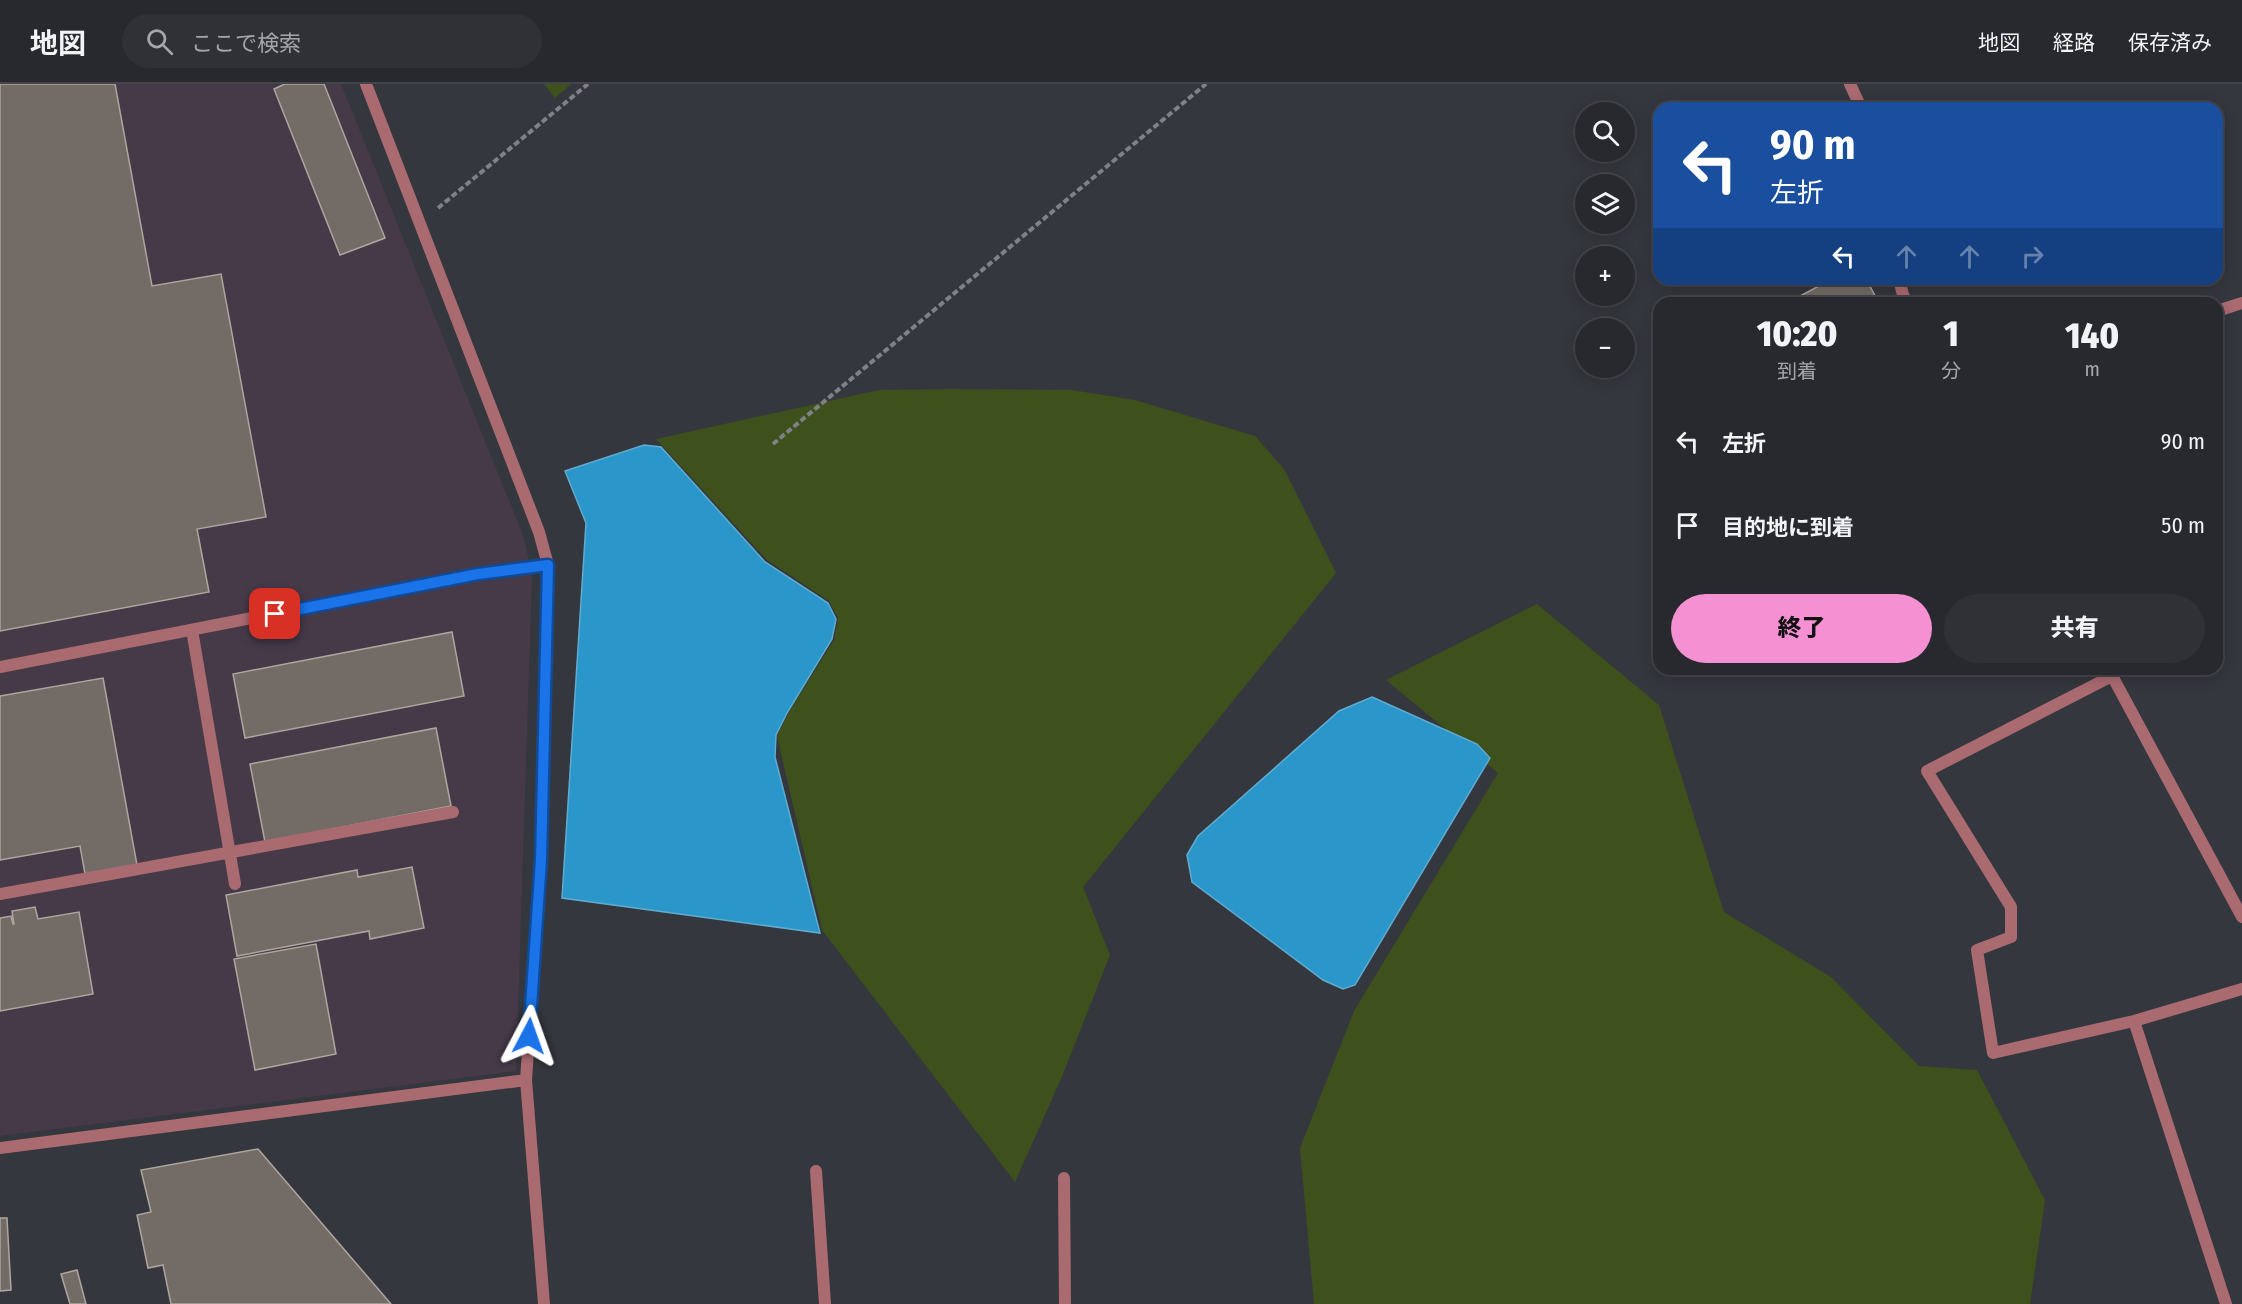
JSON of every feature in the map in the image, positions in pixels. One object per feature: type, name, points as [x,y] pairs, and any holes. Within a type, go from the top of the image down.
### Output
[{"type":"street","points":[[366,84],[539,532],[548,565],[541,860],[526,1080],[544,1304]]},
{"type":"street","points":[[1850,84],[1858,102]]},
{"type":"street","points":[[2223,309],[2242,303]]},
{"type":"street","points":[[0,667],[467,577],[548,565]]},
{"type":"street","points":[[192,630],[235,884]]},
{"type":"street","points":[[2104,675],[1927,771],[2011,907],[2011,937],[1977,950],[1993,1053],[2134,1021],[2242,989]]},
{"type":"street","points":[[2112,675],[2242,917]]},
{"type":"street","points":[[0,894],[453,812]]},
{"type":"street","points":[[2134,1021],[2226,1304]]},
{"type":"street","points":[[0,1148],[526,1080]]},
{"type":"street","points":[[816,1171],[825,1304]]},
{"type":"street","points":[[1064,1178],[1065,1304]]},
{"type":"path","points":[[419,224],[588,84]]},
{"type":"path","points":[[773,444],[1206,84]]},
{"type":"shaded area","points":[[0,84],[341,84],[524,538],[532,576],[516,1071],[0,1136]]},
{"type":"green space","points":[[544,84],[571,84],[555,98]]},
{"type":"green space","points":[[879,390],[1072,390],[1135,400],[1255,436],[1284,469],[1336,573],[1083,887],[1110,955],[1061,1079],[1015,1182],[822,930],[777,736],[789,712],[834,640],[838,618],[829,601],[767,560],[656,439]]},
{"type":"green space","points":[[1537,604],[1659,705],[1724,912],[1831,977],[1919,1066],[1977,1070],[2045,1200],[2030,1304],[1314,1304],[1300,1148],[1354,1011],[1498,773],[1386,680]]},
{"type":"water","points":[[644,445],[661,447],[765,562],[828,603],[836,619],[832,639],[776,735],[775,757],[820,933],[562,898],[586,523],[565,471]]},
{"type":"water","points":[[1372,697],[1477,744],[1490,758],[1355,985],[1343,989],[1323,980],[1192,882],[1187,855],[1198,836],[1339,711]]},
{"type":"building","points":[[0,84],[115,84],[152,286],[221,274],[266,517],[197,529],[209,592],[0,631]]},
{"type":"building","points":[[285,84],[324,84],[385,238],[340,255],[274,89]]},
{"type":"building","points":[[1821,285],[1869,285],[1876,297],[1798,297]]},
{"type":"building","points":[[452,632],[464,696],[245,738],[233,674]]},
{"type":"building","points":[[103,678],[137,865],[85,874],[80,846],[0,860],[0,696]]},
{"type":"building","points":[[436,728],[451,806],[265,842],[250,764]]},
{"type":"building","points":[[412,867],[424,928],[370,939],[369,931],[237,956],[226,895],[357,870],[358,877]]},
{"type":"building","points":[[35,907],[38,919],[79,912],[93,994],[0,1011],[0,918],[11,916],[14,924],[12,911]]},
{"type":"building","points":[[316,944],[336,1054],[255,1070],[234,959]]},
{"type":"building","points":[[258,1149],[391,1304],[171,1304],[163,1265],[148,1268],[137,1215],[151,1212],[141,1170]]},
{"type":"building","points":[[0,1218],[7,1218],[11,1290],[0,1291]]},
{"type":"building","points":[[77,1270],[86,1304],[70,1304],[61,1274]]},
{"type":"route","points":[[275,614],[478,574],[548,565],[541,860],[529,1036]]}]
